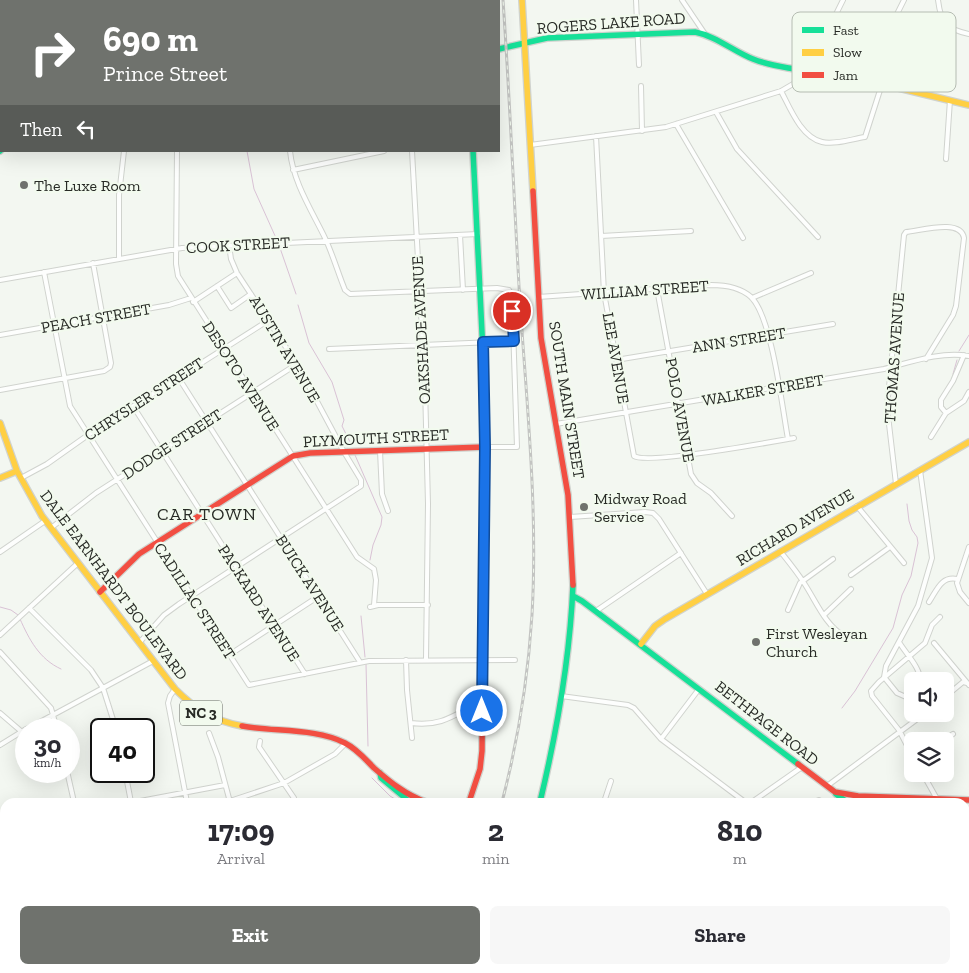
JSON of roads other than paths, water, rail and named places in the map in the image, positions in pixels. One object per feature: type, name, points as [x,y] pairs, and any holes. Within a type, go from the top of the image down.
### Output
[{"type":"main road","name":"SOUTH MAIN STREET","points":[[522,0],[541,338],[566,483],[570,517],[573,596],[562,696],[554,744],[541,798]]},
{"type":"main road","name":"ROGERS LAKE ROAD","points":[[500,49],[547,38],[695,32],[705,34],[752,59],[792,69]]},
{"type":"main road","name":"ROGERS LAKE ROAD","points":[[916,92],[969,105]]},
{"type":"main road","points":[[470,798],[482,762],[485,447],[481,289],[473,152]]},
{"type":"main road","name":"DALE EARNHARDT BOULEVARD","points":[[0,423],[20,478],[45,521],[175,689],[196,710],[217,721],[235,726],[323,735],[345,744],[364,756],[380,773],[404,791],[418,798]]},
{"type":"main road","name":"RICHARD AVENUE","points":[[641,644],[656,626],[665,619],[969,442]]},
{"type":"main road","name":"PLYMOUTH STREET","points":[[100,592],[139,554],[293,456],[344,452],[485,447]]},
{"type":"main road","points":[[0,478],[17,470]]},
{"type":"main road","name":"BETHPAGE ROAD","points":[[573,596],[641,644],[835,792],[856,798]]},
{"type":"main road","name":"DALE EARNHARDT BOULEVARD","points":[[380,773],[388,784],[405,798]]},
{"type":"main road","points":[[835,792],[842,798]]},
{"type":"street","points":[[636,0],[640,65]]},
{"type":"street","points":[[682,0],[705,34]]},
{"type":"street","points":[[837,12],[843,0]]},
{"type":"street","points":[[898,12],[904,0]]},
{"type":"street","points":[[956,31],[969,34]]},
{"type":"street","points":[[530,145],[642,131],[676,124],[781,91],[792,85]]},
{"type":"street","points":[[640,86],[642,131]]},
{"type":"street","points":[[781,91],[803,129],[813,138],[829,142],[866,137],[880,92]]},
{"type":"street","points":[[946,159],[950,100]]},
{"type":"street","points":[[716,112],[738,148],[818,237]]},
{"type":"street","points":[[676,124],[743,238]]},
{"type":"street","name":"LEE AVENUE","points":[[596,136],[604,293],[633,453],[636,458],[688,455]]},
{"type":"street","points":[[119,258],[119,196],[124,152]]},
{"type":"street","name":"DESOTO AVENUE","points":[[178,152],[176,248],[178,276],[357,557],[374,569],[376,580],[372,606],[428,605]]},
{"type":"street","points":[[290,152],[293,170],[326,241],[345,290],[350,294],[504,288],[509,290],[512,296],[514,341],[329,349]]},
{"type":"street","points":[[351,152],[352,158]]},
{"type":"street","points":[[293,170],[379,152]]},
{"type":"street","name":"OAKSHADE AVENUE","points":[[412,152],[420,291],[428,504],[426,660]]},
{"type":"street","name":"THOMAS AVENUE","points":[[896,484],[887,418],[904,235],[906,232],[951,227],[962,231],[964,238],[956,306],[953,315],[926,359]]},
{"type":"street","points":[[600,236],[691,231]]},
{"type":"street","name":"COOK STREET","points":[[0,280],[176,248],[478,234]]},
{"type":"street","points":[[460,235],[463,290]]},
{"type":"street","name":"AUSTIN AVENUE","points":[[230,245],[231,259],[237,273],[297,364],[361,480],[361,486],[326,509]]},
{"type":"street","points":[[0,390],[104,370],[110,367],[111,363],[93,263]]},
{"type":"street","name":"CADILLAC STREET","points":[[44,272],[70,406],[249,685],[360,662],[515,660]]},
{"type":"street","points":[[788,439],[769,335],[760,310],[752,298],[811,272]]},
{"type":"street","name":"PEACH STREET","points":[[0,335],[192,300],[237,273]]},
{"type":"street","name":"WILLIAM STREET","points":[[538,297],[722,285],[744,292],[752,298]]},
{"type":"street","points":[[217,286],[231,308],[251,294]]},
{"type":"street","name":"POLO AVENUE","points":[[657,289],[693,479],[716,497],[732,516]]},
{"type":"street","name":"CHRYSLER STREET","points":[[20,478],[48,464],[88,435],[269,320]]},
{"type":"street","name":"ANN STREET","points":[[616,360],[833,324]]},
{"type":"street","name":"PLYMOUTH STREET","points":[[485,447],[517,447],[514,341]]},
{"type":"street","name":"WALKER STREET","points":[[556,424],[892,367],[926,359],[952,355],[967,356]]},
{"type":"street","points":[[946,413],[941,407],[941,400],[967,356]]},
{"type":"street","name":"DODGE STREET","points":[[51,528],[96,493],[297,364]]},
{"type":"street","name":"BUICK AVENUE","points":[[178,377],[360,662]]},
{"type":"street","points":[[931,437],[946,413],[964,401],[969,392]]},
{"type":"street","name":"PACKARD AVENUE","points":[[133,406],[305,674]]},
{"type":"street","points":[[688,455],[794,438]]},
{"type":"street","points":[[380,451],[382,494],[388,511]]},
{"type":"street","points":[[904,696],[897,693],[884,677],[886,666],[918,606],[932,558],[920,470]]},
{"type":"street","points":[[857,506],[904,563]]},
{"type":"street","points":[[139,643],[168,612],[326,509]]},
{"type":"street","points":[[570,517],[653,513],[664,525],[707,594]]},
{"type":"street","points":[[0,552],[45,521]]},
{"type":"street","points":[[851,574],[890,546]]},
{"type":"street","points":[[969,547],[957,579],[958,588],[969,603]]},
{"type":"street","points":[[780,551],[802,580],[824,615],[837,632],[844,636]]},
{"type":"street","points":[[596,611],[682,553]]},
{"type":"street","points":[[788,610],[802,580],[833,559]]},
{"type":"street","points":[[0,635],[78,563]]},
{"type":"street","points":[[928,602],[945,579],[957,579]]},
{"type":"street","points":[[824,615],[851,589]]},
{"type":"street","points":[[229,654],[319,596]]},
{"type":"street","points":[[29,608],[83,661],[103,688],[113,718]]},
{"type":"street","points":[[904,740],[871,693],[873,687],[925,643],[932,625],[940,617]]},
{"type":"street","points":[[899,642],[918,672]]},
{"type":"street","points":[[934,643],[968,684]]},
{"type":"street","points":[[0,652],[51,708],[55,718]]},
{"type":"street","points":[[406,660],[412,738]]},
{"type":"street","points":[[47,718],[153,661]]},
{"type":"street","points":[[954,689],[963,682],[968,684]]},
{"type":"street","points":[[661,739],[699,688]]},
{"type":"street","points":[[175,689],[168,703],[186,798]]},
{"type":"street","points":[[562,696],[632,706],[661,739],[740,798]]},
{"type":"street","points":[[411,723],[429,724],[444,721],[482,701]]},
{"type":"street","points":[[0,713],[15,723]]},
{"type":"street","points":[[827,786],[914,722]]},
{"type":"street","points":[[209,733],[218,757],[229,798]]},
{"type":"street","points":[[0,745],[15,736]]},
{"type":"street","points":[[260,741],[259,747],[294,798]]},
{"type":"street","points":[[241,798],[284,783],[335,754],[345,744]]},
{"type":"street","points":[[758,798],[802,767]]},
{"type":"street","points":[[605,798],[611,781]]},
{"type":"street","points":[[927,782],[936,798]]},
{"type":"street","points":[[70,783],[73,798]]},
{"type":"street","points":[[127,783],[130,798]]},
{"type":"street","points":[[157,798],[225,785]]},
{"type":"waterway","points":[[247,152],[254,189],[276,238]]},
{"type":"waterway","points":[[280,248],[296,294]]},
{"type":"waterway","points":[[298,305],[309,343],[332,382],[344,420],[342,426],[351,444]]},
{"type":"waterway","points":[[959,351],[969,335]]},
{"type":"waterway","points":[[953,374],[957,360]]},
{"type":"waterway","points":[[355,455],[382,517],[370,560]]},
{"type":"waterway","points":[[842,708],[855,691],[893,628],[902,595],[911,576],[918,543],[909,521],[907,504]]},
{"type":"waterway","points":[[0,607],[11,610],[18,615]]},
{"type":"waterway","points":[[361,616],[365,657]]},
{"type":"waterway","points":[[20,619],[36,648],[47,660],[61,669]]},
{"type":"waterway","points":[[366,664],[368,746]]},
{"type":"waterway","points":[[372,778],[393,798]]},
{"type":"railway","points":[[503,0],[531,459],[534,537],[532,615],[528,662],[517,733],[503,798]]},
{"type":"place","name":"The Luxe Room","points":[[24,185]]},
{"type":"place","name":"Midway Road Service","points":[[584,507]]},
{"type":"place","name":"First Wesleyan Church","points":[[756,642]]},
{"type":"district","name":"CAR TOWN","points":[[207,514]]}]
